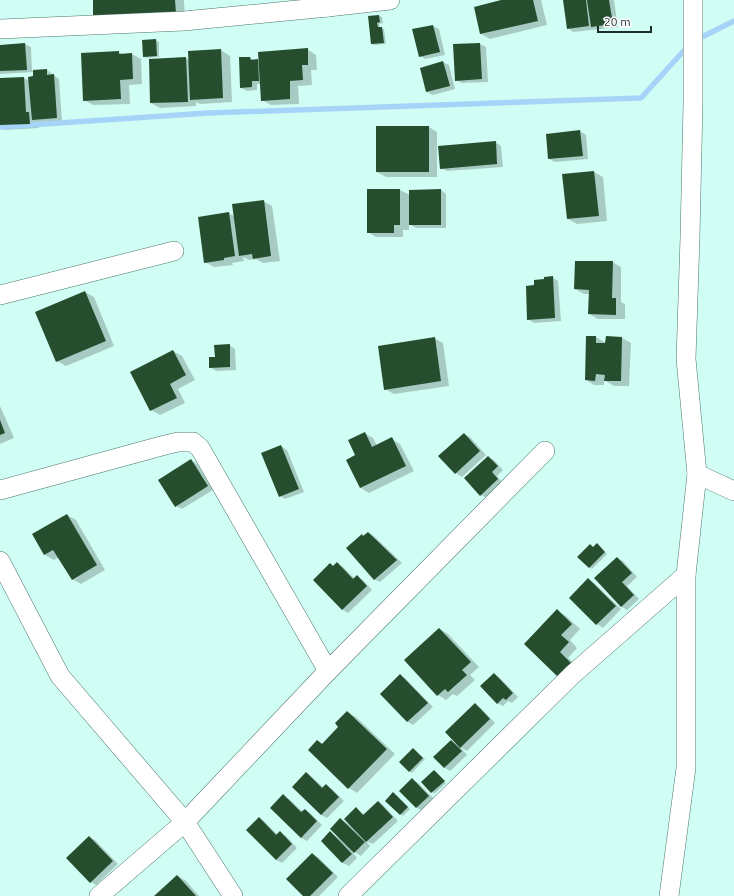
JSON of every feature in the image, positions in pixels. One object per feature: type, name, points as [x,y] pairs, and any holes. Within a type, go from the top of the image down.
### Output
[{"type":"street","points":[[0,29],[184,22],[328,3],[390,0]]},
{"type":"street","points":[[669,896],[686,768],[686,574],[697,474],[686,359],[691,222],[693,0]]},
{"type":"street","points":[[0,295],[174,251]]},
{"type":"street","points":[[0,490],[172,443],[192,442],[200,448],[328,671]]},
{"type":"street","points":[[99,896],[185,822],[328,671],[545,451]]},
{"type":"street","points":[[697,474],[734,491]]},
{"type":"street","points":[[0,561],[60,676],[185,822],[233,896]]},
{"type":"street","points":[[348,896],[572,675],[686,574]]},
{"type":"building","points":[[93,0],[175,0],[176,13],[93,21]]},
{"type":"building","points":[[501,0],[533,0],[538,21],[480,34],[474,7]]},
{"type":"building","points":[[563,0],[586,0],[589,26],[567,29]]},
{"type":"building","points":[[587,0],[609,0],[613,24],[591,27]]},
{"type":"building","points":[[379,15],[380,22],[377,23],[378,27],[382,27],[384,43],[371,44],[368,16]]},
{"type":"building","points":[[433,25],[440,52],[419,57],[412,29]]},
{"type":"building","points":[[156,39],[157,56],[143,57],[142,40]]},
{"type":"building","points":[[25,43],[27,70],[0,71],[0,45]]},
{"type":"building","points":[[480,43],[482,79],[455,81],[453,44]]},
{"type":"building","points":[[308,48],[308,65],[302,65],[303,80],[290,81],[290,99],[261,101],[258,52]]},
{"type":"building","points":[[221,49],[223,98],[190,100],[188,51]]},
{"type":"building","points":[[119,51],[119,54],[132,53],[133,79],[120,80],[121,99],[83,101],[81,53]]},
{"type":"building","points":[[186,57],[188,102],[150,103],[149,59]]},
{"type":"building","points":[[239,57],[250,57],[251,60],[258,59],[259,81],[252,81],[252,87],[240,88]]},
{"type":"building","points":[[443,61],[450,86],[426,92],[420,68]]},
{"type":"building","points":[[47,69],[47,75],[54,74],[57,118],[32,120],[28,77],[33,76],[33,70]]},
{"type":"building","points":[[24,77],[26,112],[29,112],[30,124],[0,125],[0,78]]},
{"type":"building","points":[[376,126],[429,126],[429,172],[376,172]]},
{"type":"building","points":[[580,130],[583,156],[548,159],[546,134]]},
{"type":"building","points":[[496,141],[497,164],[440,169],[438,146]]},
{"type":"building","points":[[594,171],[599,216],[567,219],[562,174]]},
{"type":"building","points":[[367,189],[400,189],[400,225],[394,225],[394,233],[367,233]]},
{"type":"building","points":[[441,189],[441,225],[409,225],[409,190]]},
{"type":"building","points":[[264,200],[271,256],[253,259],[252,254],[239,256],[232,204]]},
{"type":"building","points":[[229,212],[235,256],[224,258],[224,260],[204,263],[198,217]]},
{"type":"building","points":[[575,261],[613,261],[612,298],[616,298],[616,315],[588,314],[589,290],[574,289]]},
{"type":"building","points":[[553,276],[555,318],[527,320],[526,286],[534,285],[534,280]]},
{"type":"building","points":[[85,291],[106,341],[56,362],[35,312]]},
{"type":"building","points":[[586,336],[596,336],[596,343],[605,343],[606,336],[622,337],[621,381],[604,381],[605,375],[596,374],[595,381],[585,380]]},
{"type":"building","points":[[435,337],[441,381],[384,390],[378,346]]},
{"type":"building","points":[[230,344],[230,367],[209,368],[209,357],[215,357],[214,345]]},
{"type":"building","points":[[173,350],[186,375],[170,384],[177,398],[150,411],[130,372]]},
{"type":"building","points":[[0,420],[5,433],[0,435]]},
{"type":"building","points":[[365,432],[372,447],[392,437],[406,466],[360,488],[346,460],[355,455],[348,440]]},
{"type":"building","points":[[464,433],[480,451],[455,474],[438,456]]},
{"type":"building","points":[[281,445],[299,489],[279,497],[261,453]]},
{"type":"building","points":[[488,456],[498,466],[492,472],[498,479],[480,496],[464,478]]},
{"type":"building","points":[[191,459],[208,486],[175,507],[158,480]]},
{"type":"building","points":[[67,514],[97,565],[72,580],[53,550],[44,555],[32,534]]},
{"type":"building","points":[[368,532],[397,560],[374,580],[346,548],[362,534],[363,536]]},
{"type":"building","points":[[597,543],[605,552],[589,568],[577,557],[590,544],[593,547]]},
{"type":"building","points":[[617,557],[632,573],[622,582],[634,595],[621,607],[594,578]]},
{"type":"building","points":[[337,562],[353,579],[357,575],[367,586],[342,610],[313,580],[330,563],[333,566]]},
{"type":"building","points":[[588,578],[616,606],[596,625],[569,598]]},
{"type":"building","points":[[557,609],[572,624],[561,635],[569,642],[560,652],[571,663],[558,677],[524,644]]},
{"type":"building","points":[[439,628],[471,662],[462,670],[467,675],[448,692],[445,689],[437,696],[404,660]]},
{"type":"building","points":[[494,673],[513,693],[506,700],[503,698],[497,704],[480,686]]},
{"type":"building","points":[[400,674],[428,703],[407,722],[380,694]]},
{"type":"building","points":[[475,703],[490,719],[460,748],[445,732]]},
{"type":"building","points":[[347,711],[387,749],[348,789],[308,750],[317,740],[322,744],[338,727],[335,723]]},
{"type":"building","points":[[451,740],[462,751],[444,768],[433,757]]},
{"type":"building","points":[[413,748],[423,758],[409,772],[399,762]]},
{"type":"building","points":[[434,770],[445,781],[431,793],[421,782]]},
{"type":"building","points":[[306,772],[322,788],[326,784],[339,797],[321,815],[292,787]]},
{"type":"building","points":[[412,778],[429,796],[416,808],[399,791]]},
{"type":"building","points":[[393,792],[408,807],[400,815],[385,801]]},
{"type":"building","points":[[283,794],[301,812],[305,809],[317,821],[301,838],[270,808]]},
{"type":"building","points":[[378,801],[393,817],[366,842],[344,819],[356,807],[363,815]]},
{"type":"building","points":[[259,817],[276,835],[280,831],[292,844],[276,860],[246,830]]},
{"type":"building","points":[[340,818],[365,842],[354,853],[330,829]]},
{"type":"building","points":[[330,831],[352,854],[342,863],[321,841]]},
{"type":"building","points":[[89,836],[113,861],[90,883],[66,858]]},
{"type":"building","points":[[312,853],[333,873],[310,896],[303,896],[286,879]]},
{"type":"building","points":[[177,875],[196,896],[154,896]]},
{"type":"waterway","points":[[696,40],[734,21]]},
{"type":"waterway","points":[[0,127],[208,113],[641,98],[688,46]]}]
